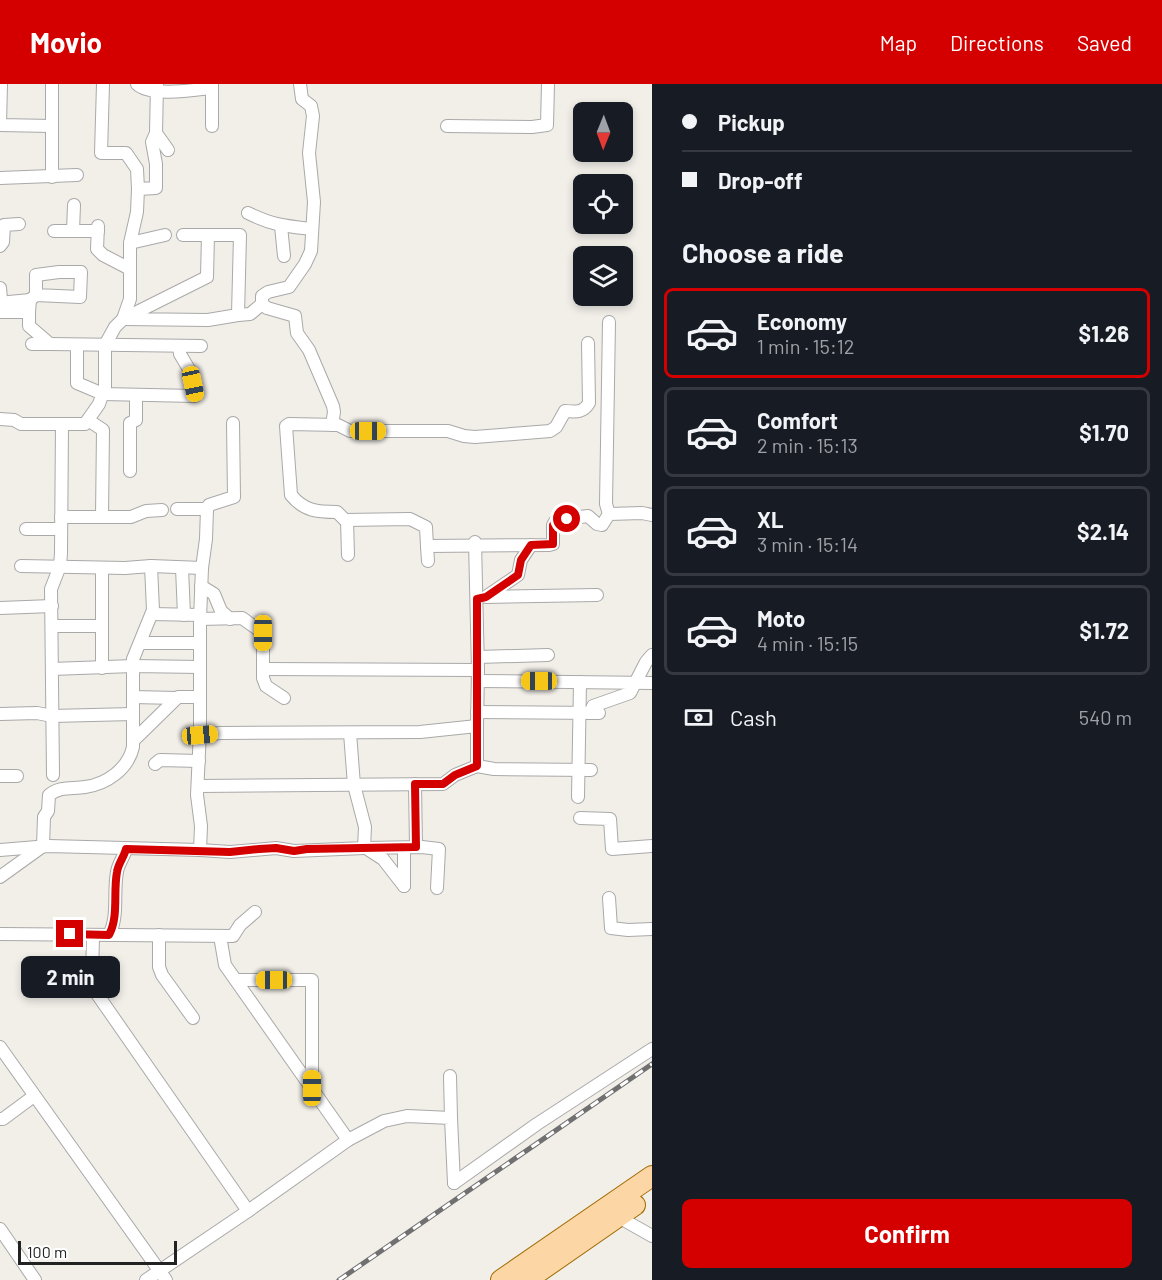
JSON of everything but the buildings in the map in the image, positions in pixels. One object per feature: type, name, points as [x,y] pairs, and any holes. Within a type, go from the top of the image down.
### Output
[{"type":"main road","points":[[527,1280],[613,1212],[652,1176]]},
{"type":"main road","points":[[501,1280],[613,1212],[652,1193]]},
{"type":"street","points":[[1,84],[0,125],[52,126]]},
{"type":"street","points":[[52,84],[52,177]]},
{"type":"street","points":[[103,84],[101,153],[126,153],[137,169],[137,212],[130,243],[129,299],[123,319]]},
{"type":"street","points":[[137,84],[143,89],[212,86],[212,126]]},
{"type":"street","points":[[262,304],[262,296],[268,292],[289,287],[311,251],[314,202],[309,153],[313,116],[311,106],[302,99],[300,84]]},
{"type":"street","points":[[447,126],[547,125],[548,84]]},
{"type":"street","points":[[138,189],[156,188],[152,142],[156,133],[157,87]]},
{"type":"street","points":[[156,133],[168,150]]},
{"type":"street","points":[[137,169],[156,170]]},
{"type":"street","points":[[0,178],[77,176]]},
{"type":"street","points":[[73,231],[74,205]]},
{"type":"street","points":[[248,213],[265,222],[312,230]]},
{"type":"street","points":[[0,246],[3,242],[4,225],[19,224]]},
{"type":"street","points":[[281,226],[284,256]]},
{"type":"street","points":[[54,231],[98,228],[97,249],[103,255],[130,269]]},
{"type":"street","points":[[130,243],[165,235]]},
{"type":"street","points":[[183,235],[240,235],[238,315]]},
{"type":"street","points":[[0,419],[14,420],[21,424],[85,424],[103,394],[105,345],[115,327],[123,319],[207,277],[208,235]]},
{"type":"street","points":[[0,288],[2,308],[32,302],[29,326],[50,344]]},
{"type":"street","points":[[282,290],[284,314]]},
{"type":"street","points":[[123,319],[208,320],[250,314],[262,304]]},
{"type":"street","points":[[262,304],[267,308],[295,316],[297,333],[309,351],[333,406],[332,425]]},
{"type":"street","points":[[427,546],[553,544],[553,525],[556,520],[588,516],[597,524],[602,525],[609,514],[606,504],[609,322]]},
{"type":"street","points":[[428,561],[426,527],[411,519],[347,520],[342,519],[341,514],[337,512],[315,512],[303,507],[291,495],[286,426],[289,424],[338,425],[350,431],[448,431],[475,437],[550,431],[556,427],[565,411],[579,412],[589,403],[588,343]]},
{"type":"street","points":[[32,344],[201,346]]},
{"type":"street","points":[[77,345],[77,383],[103,394],[195,396],[190,371],[180,354],[179,346]]},
{"type":"street","points":[[130,471],[130,423],[136,420],[136,395]]},
{"type":"street","points":[[88,420],[103,430],[102,517]]},
{"type":"street","points":[[200,850],[198,786],[202,568],[207,509],[209,505],[234,497],[233,423]]},
{"type":"street","points":[[53,775],[51,589],[60,566],[62,424]]},
{"type":"street","points":[[177,509],[207,509]]},
{"type":"street","points":[[26,529],[102,517],[131,517],[146,511],[162,510]]},
{"type":"street","points":[[609,514],[652,515]]},
{"type":"street","points":[[347,520],[348,555]]},
{"type":"street","points":[[475,544],[481,598],[477,766]]},
{"type":"street","points":[[481,598],[518,575],[521,560],[531,545]]},
{"type":"street","points":[[21,566],[202,568]]},
{"type":"street","points":[[43,846],[44,818],[48,811],[49,795],[56,789],[87,787],[113,778],[131,756],[133,666],[152,614],[151,566]]},
{"type":"street","points":[[102,568],[102,668]]},
{"type":"street","points":[[182,568],[184,615]]},
{"type":"street","points":[[201,586],[214,594],[221,611],[230,619]]},
{"type":"street","points":[[481,598],[597,596]]},
{"type":"street","points":[[0,608],[52,606]]},
{"type":"street","points":[[152,614],[243,618],[263,633],[263,678],[266,686],[284,698]]},
{"type":"street","points":[[52,626],[102,626]]},
{"type":"street","points":[[141,643],[200,643]]},
{"type":"street","points":[[478,669],[548,655]]},
{"type":"street","points":[[578,797],[585,770],[590,713],[593,706],[630,693],[652,655]]},
{"type":"street","points":[[52,669],[133,666],[200,667]]},
{"type":"street","points":[[263,669],[478,669],[580,682],[652,683]]},
{"type":"street","points":[[580,682],[590,713]]},
{"type":"street","points":[[133,697],[200,697]]},
{"type":"street","points":[[133,741],[176,698]]},
{"type":"street","points":[[477,712],[590,713]]},
{"type":"street","points":[[0,714],[38,713],[52,716],[133,714]]},
{"type":"street","points":[[200,735],[420,732],[477,726]]},
{"type":"street","points":[[350,733],[354,785],[365,827],[364,848]]},
{"type":"street","points":[[155,764],[160,760],[199,761]]},
{"type":"street","points":[[198,786],[443,784],[455,775],[477,766],[494,769],[585,770]]},
{"type":"street","points":[[0,776],[16,776]]},
{"type":"street","points":[[364,848],[383,859],[404,886],[410,848],[415,784]]},
{"type":"street","points":[[580,818],[610,819],[612,849],[652,846]]},
{"type":"street","points":[[0,877],[43,846]]},
{"type":"street","points":[[0,850],[43,846],[230,852],[276,848],[294,851],[364,848],[439,849],[437,888]]},
{"type":"street","points":[[109,849],[117,869],[114,926],[109,935]]},
{"type":"street","points":[[117,869],[124,859],[126,849]]},
{"type":"street","points":[[609,898],[611,928],[652,929]]},
{"type":"street","points":[[0,934],[233,936],[240,925],[255,912]]},
{"type":"street","points":[[93,935],[92,980],[95,991],[248,1211]]},
{"type":"street","points":[[159,935],[159,967],[162,975],[193,1018]]},
{"type":"street","points":[[220,936],[225,965],[348,1140]]},
{"type":"street","points":[[236,980],[312,980],[312,1088]]},
{"type":"street","points":[[0,1047],[163,1276]]},
{"type":"street","points":[[450,1076],[453,1183],[537,1124],[652,1049]]},
{"type":"street","points":[[0,1119],[34,1096]]},
{"type":"street","points":[[146,1280],[163,1276],[248,1211],[348,1140],[384,1120],[407,1116],[451,1118]]},
{"type":"street","points":[[613,1212],[652,1236]]},
{"type":"street","points":[[2,1235],[35,1280]]},
{"type":"railway","points":[[339,1280],[652,1064]]},
{"type":"route","points":[[70,934],[109,935],[114,926],[117,869],[124,859],[126,849],[230,852],[276,848],[294,851],[416,847],[415,784],[443,784],[455,775],[477,766],[477,599],[500,589],[518,575],[521,560],[531,545],[553,544],[553,525],[556,520],[567,519]]}]
